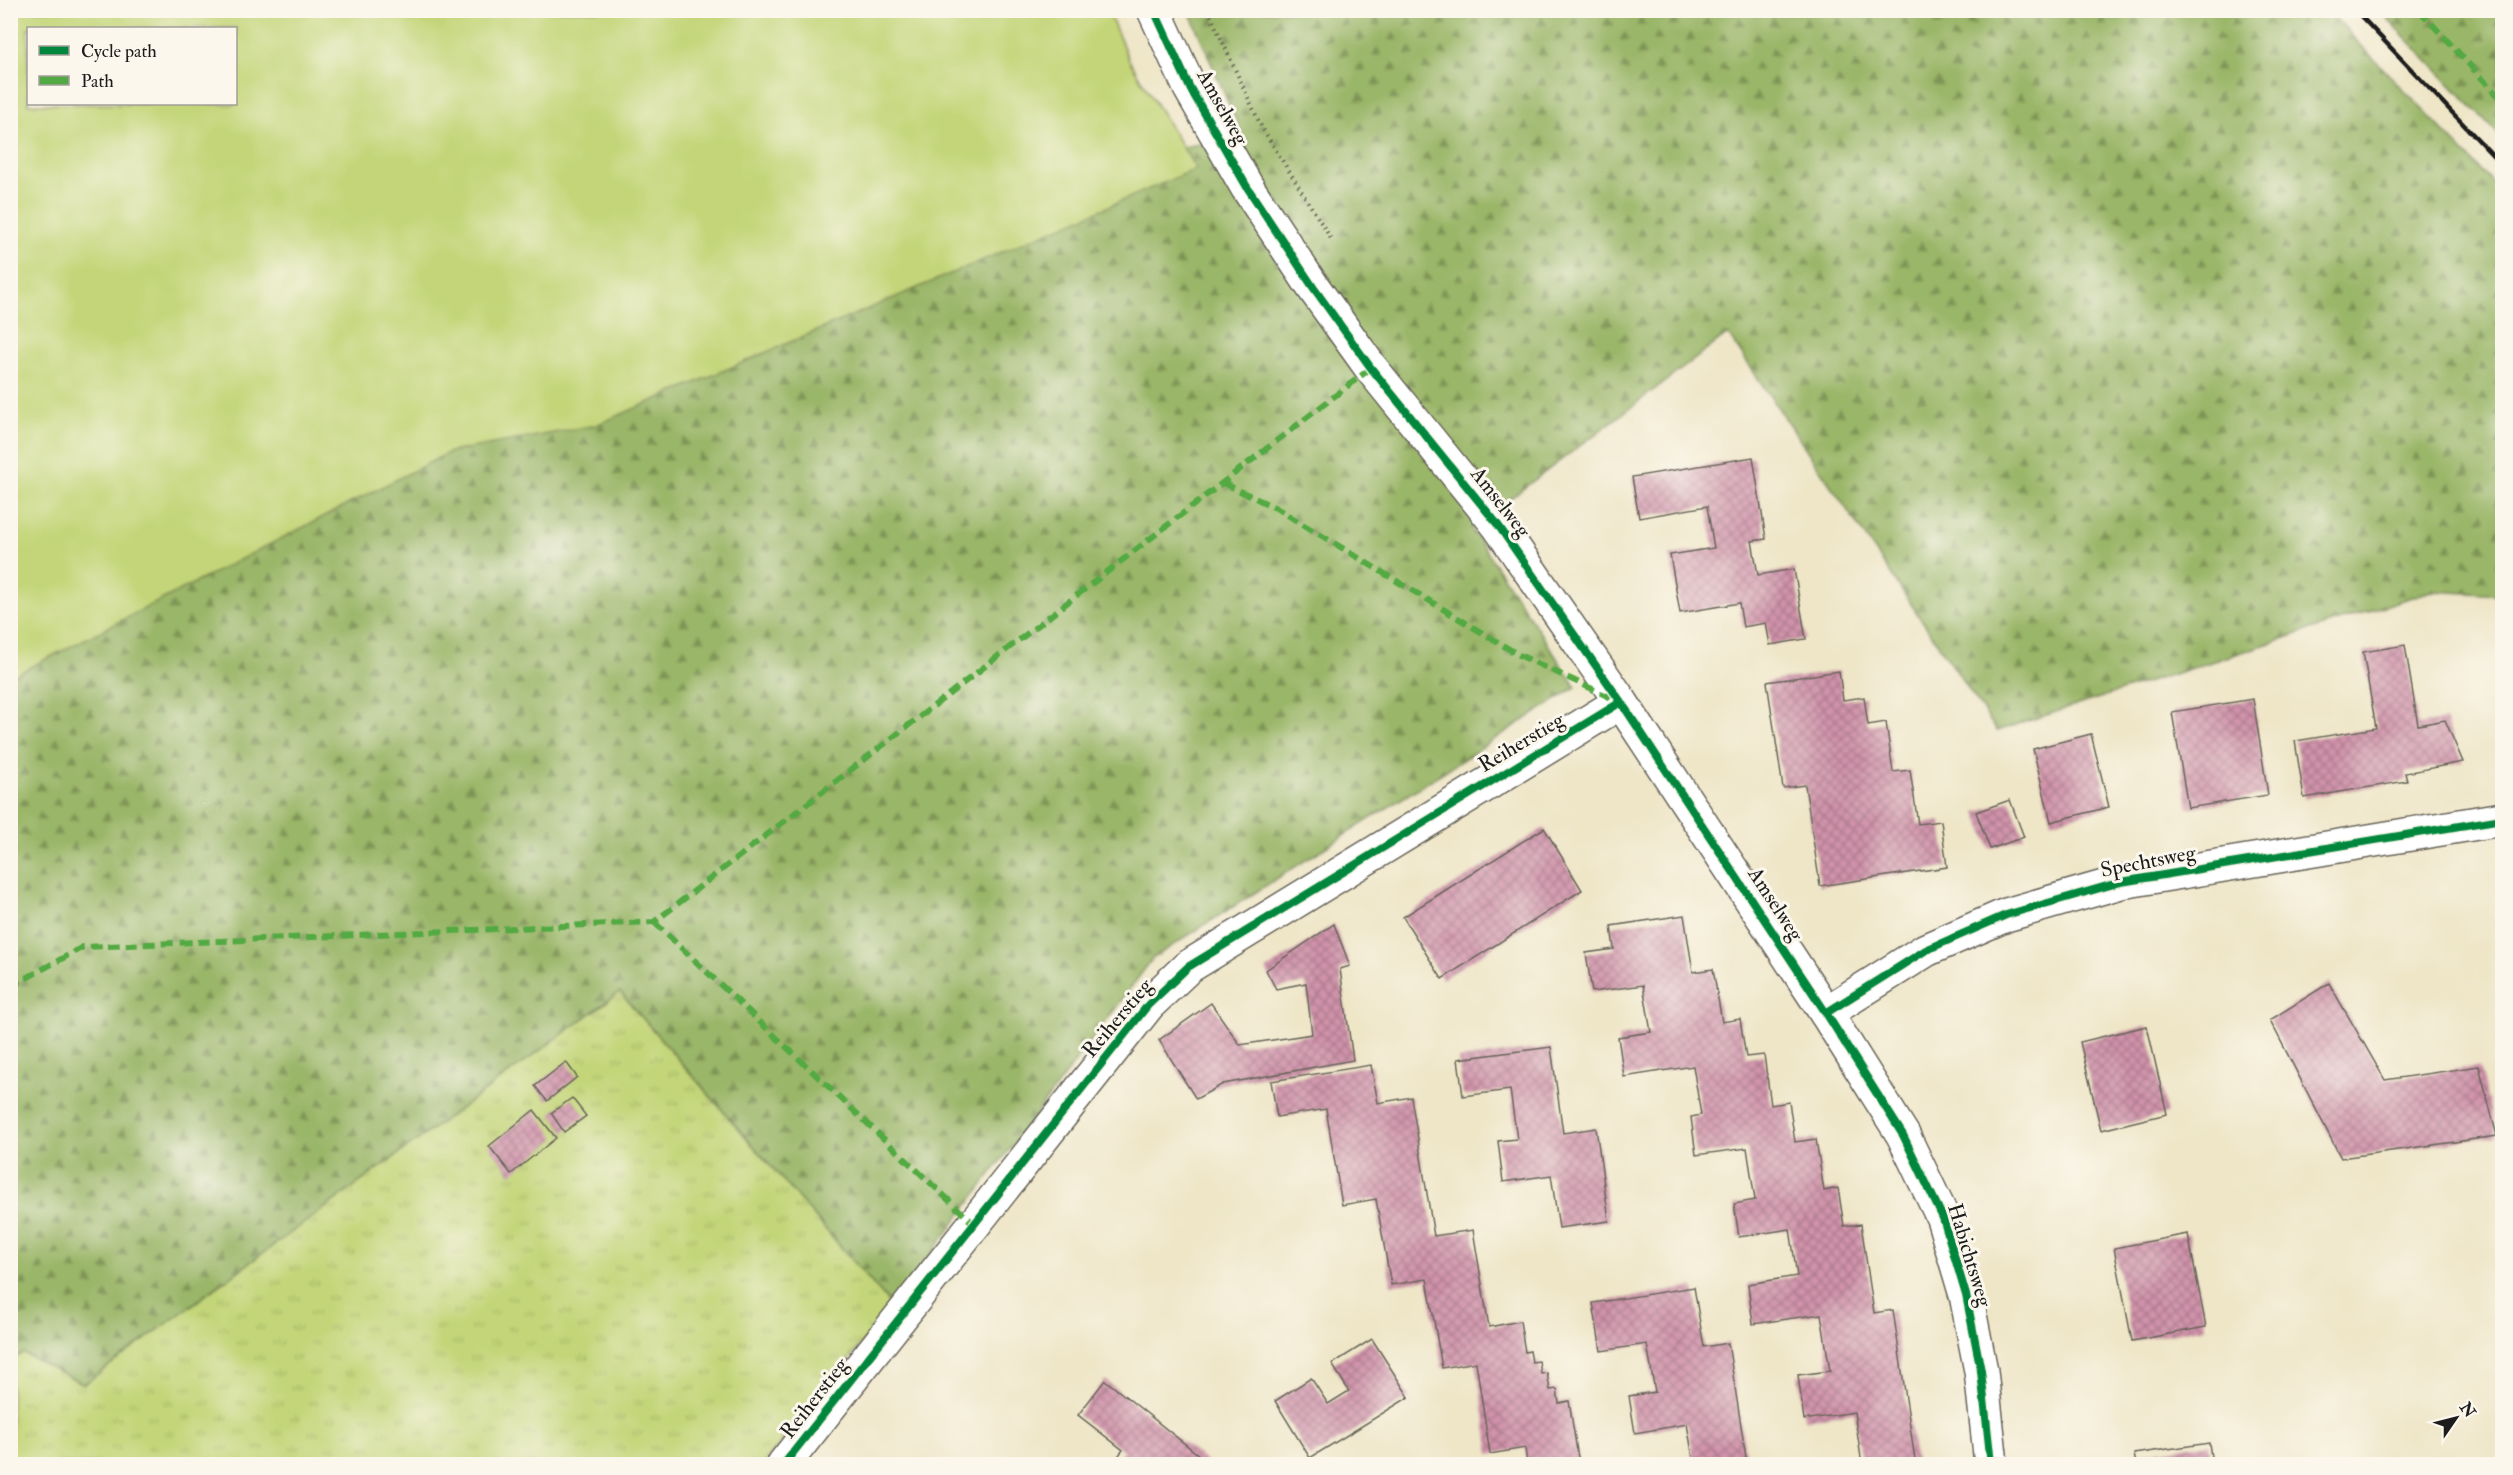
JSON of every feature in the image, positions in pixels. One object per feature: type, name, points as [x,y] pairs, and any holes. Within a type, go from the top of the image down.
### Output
[{"type":"street","name":"Amselweg","points":[[1154,10],[1190,88],[1247,188],[1371,368],[1498,525],[1622,702],[1826,1013]]},
{"type":"street","name":"Reiherstieg","points":[[784,1464],[1148,1005],[1188,967],[1622,702]]},
{"type":"street","name":"Spechtsweg","points":[[1826,1013],[1926,950],[2006,915],[2109,885],[2502,819]]},
{"type":"street","name":"Habichtsweg","points":[[1826,1013],[1903,1135],[1943,1218],[1966,1295],[1982,1371],[1991,1464]]},
{"type":"green space","points":[[11,10],[1108,11],[1129,60],[1196,169],[596,425],[450,452],[11,677]]},
{"type":"green space","points":[[1189,11],[2328,11],[2502,192],[2502,595],[2431,591],[1997,731],[1728,334],[1471,528],[1576,687],[1153,958],[892,1306],[620,992],[84,1384],[23,1353],[11,1361],[11,651],[528,374],[1139,154],[1243,137]]},
{"type":"green space","points":[[2380,11],[2502,11],[2502,138]]},
{"type":"green space","points":[[620,992],[892,1306],[763,1464],[11,1464],[11,1361],[23,1353],[84,1383]]},
{"type":"building","points":[[1753,457],[1766,539],[1752,541],[1758,575],[1794,569],[1806,639],[1770,645],[1766,623],[1743,627],[1739,603],[1680,613],[1670,555],[1714,548],[1707,506],[1639,518],[1632,477]]},
{"type":"building","points":[[2405,645],[2418,725],[2445,720],[2463,762],[2405,773],[2407,781],[2304,798],[2295,741],[2376,728],[2363,652]]},
{"type":"building","points":[[1839,671],[1843,700],[1864,697],[1868,725],[1886,722],[1893,772],[1910,770],[1918,824],[1941,821],[1947,867],[1820,886],[1805,785],[1783,788],[1767,682]]},
{"type":"building","points":[[2253,699],[2268,795],[2188,808],[2172,712]]},
{"type":"building","points":[[2091,734],[2109,807],[2051,822],[2033,749]]},
{"type":"building","points":[[2010,800],[2024,837],[1990,849],[1976,812]]},
{"type":"building","points":[[1544,828],[1582,890],[1442,979],[1403,917]]},
{"type":"building","points":[[1684,915],[1693,972],[1713,969],[1722,1022],[1740,1019],[1746,1057],[1764,1055],[1771,1105],[1789,1102],[1795,1142],[1816,1139],[1824,1191],[1838,1188],[1844,1226],[1861,1224],[1874,1313],[1893,1310],[1915,1460],[1862,1464],[1854,1412],[1804,1420],[1798,1375],[1830,1371],[1821,1314],[1753,1324],[1748,1284],[1797,1276],[1790,1229],[1739,1237],[1734,1204],[1755,1200],[1747,1148],[1696,1155],[1691,1117],[1701,1115],[1693,1066],[1624,1077],[1618,1037],[1651,1032],[1643,985],[1592,992],[1586,953],[1614,949],[1611,926]]},
{"type":"building","points":[[1334,924],[1350,966],[1340,969],[1353,1060],[1223,1084],[1196,1099],[1159,1040],[1211,1003],[1240,1045],[1312,1034],[1306,983],[1276,989],[1266,970]]},
{"type":"building","points":[[2329,983],[2385,1080],[2479,1066],[2497,1136],[2341,1158],[2270,1020]]},
{"type":"building","points":[[2147,1026],[2167,1114],[2101,1130],[2080,1042]]},
{"type":"building","points":[[1551,1047],[1563,1133],[1596,1128],[1609,1221],[1559,1228],[1551,1175],[1503,1182],[1498,1141],[1517,1139],[1510,1090],[1463,1096],[1458,1059]]},
{"type":"building","points":[[566,1062],[577,1077],[547,1101],[535,1086]]},
{"type":"building","points":[[1371,1065],[1378,1103],[1411,1097],[1434,1236],[1473,1230],[1489,1327],[1520,1321],[1525,1352],[1530,1351],[1532,1362],[1539,1361],[1541,1374],[1547,1373],[1550,1390],[1557,1389],[1559,1403],[1569,1401],[1579,1464],[1527,1464],[1525,1448],[1490,1454],[1476,1362],[1442,1368],[1427,1279],[1391,1285],[1376,1199],[1342,1205],[1326,1109],[1277,1117],[1271,1081]]},
{"type":"building","points":[[572,1098],[586,1116],[564,1132],[551,1113]]},
{"type":"building","points":[[534,1110],[556,1138],[511,1174],[489,1146]]},
{"type":"building","points":[[2188,1234],[2206,1327],[2132,1341],[2114,1248]]},
{"type":"building","points":[[1694,1287],[1704,1347],[1728,1343],[1747,1464],[1694,1464],[1687,1424],[1635,1433],[1629,1396],[1655,1392],[1647,1344],[1601,1351],[1593,1303]]},
{"type":"building","points":[[1372,1339],[1409,1397],[1310,1458],[1275,1401],[1311,1378],[1328,1404],[1349,1391],[1332,1364]]},
{"type":"building","points":[[1105,1380],[1210,1464],[1112,1464],[1123,1450],[1078,1415]]},
{"type":"building","points":[[2209,1443],[2212,1464],[2136,1464],[2134,1454]]},
{"type":"railway","points":[[2355,10],[2502,165]]},
{"type":"marked path","points":[[2419,10],[2502,100]]},
{"type":"marked path","points":[[10,987],[83,947],[654,922],[1371,368]]},
{"type":"marked path","points":[[1223,483],[1276,508],[1519,655],[1616,700]]},
{"type":"marked path","points":[[654,922],[974,1224]]},
{"type":"cycle path","points":[[1154,10],[1190,88],[1247,187],[1313,287],[1371,368],[1498,525],[1621,702],[1826,1013],[1903,1135],[1943,1218],[1966,1295],[1981,1371],[1991,1464]]},
{"type":"cycle path","points":[[784,1464],[1148,1005],[1188,967],[1621,702]]},
{"type":"cycle path","points":[[1826,1013],[1926,950],[2006,915],[2121,882],[2502,819]]}]
